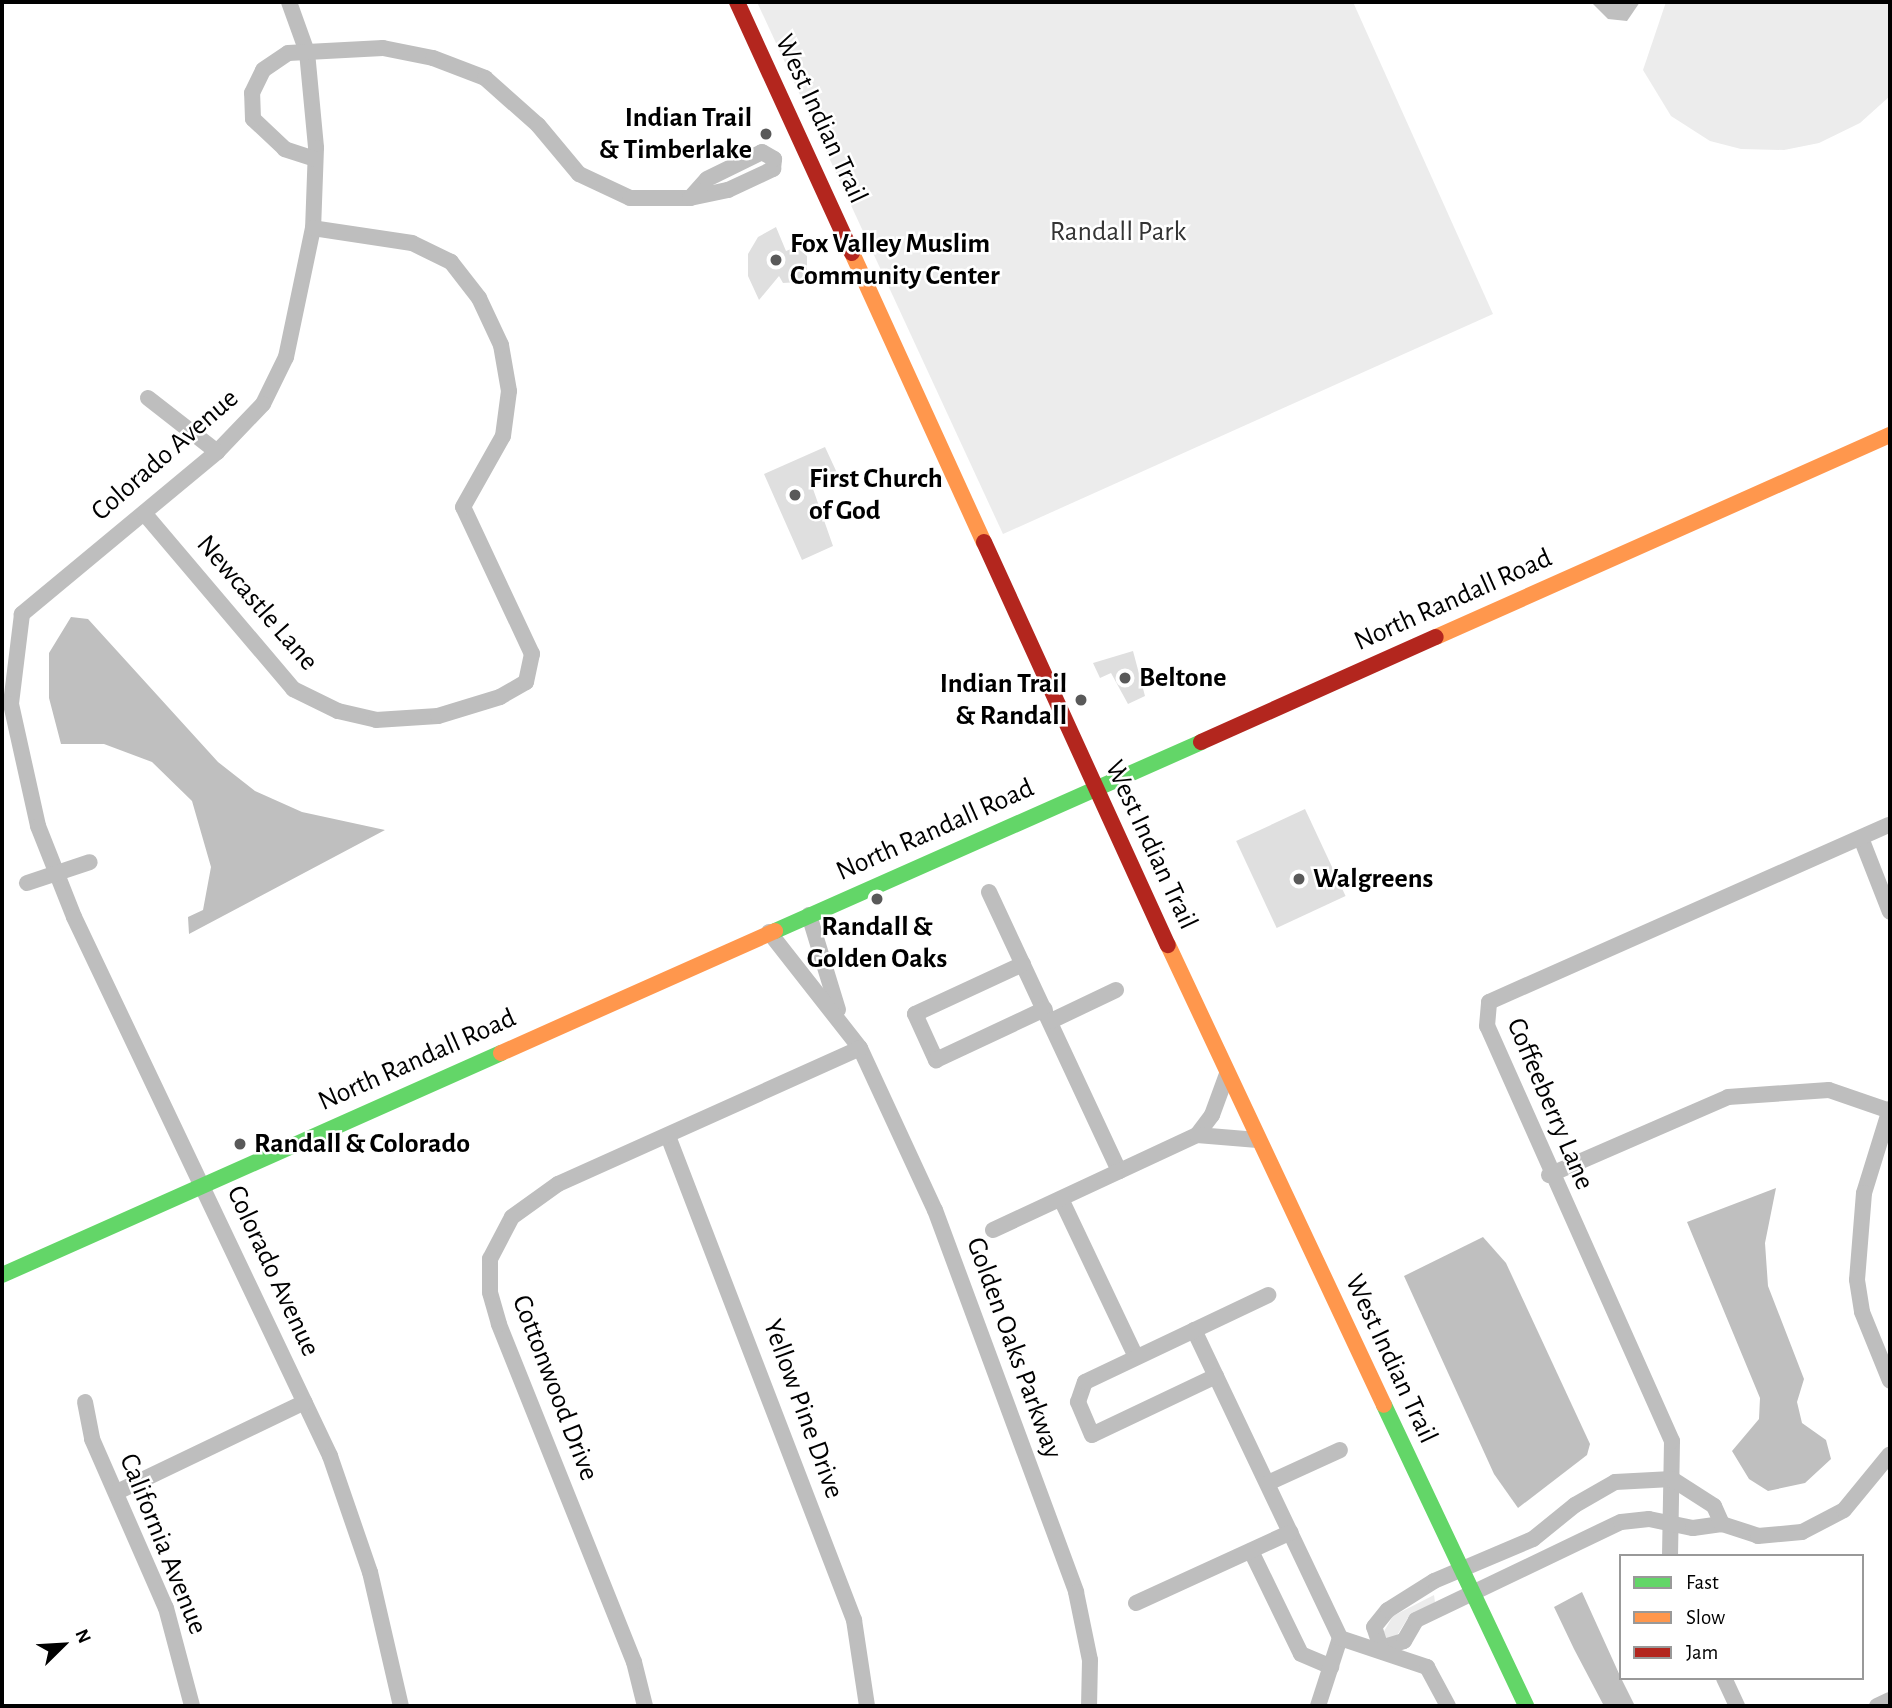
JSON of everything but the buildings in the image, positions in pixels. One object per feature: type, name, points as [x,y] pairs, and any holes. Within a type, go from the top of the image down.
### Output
[{"type":"main road","name":"West Indian Trail","points":[[737,2],[1227,1074],[1526,1706]]},
{"type":"main road","name":"North Randall Road","points":[[2,1275],[1890,435]]},
{"type":"street","name":"Colorado Avenue","points":[[289,2],[307,52],[315,159],[313,228],[286,357],[263,404],[217,452],[22,614],[8,645],[11,704],[38,826],[56,873],[305,1402],[370,1572],[401,1706]]},
{"type":"street","points":[[315,159],[285,149],[253,119],[252,93],[263,70],[288,54],[383,48],[433,58],[485,78],[538,125],[579,174],[630,198],[690,198],[728,190],[773,169],[774,159],[804,144]]},
{"type":"street","name":"Newcastle Lane","points":[[144,513],[293,689],[338,711],[376,720],[438,716],[500,697],[526,682],[532,654],[463,507],[503,436],[509,391],[495,333],[479,298],[451,262],[412,243],[313,228]]},
{"type":"street","points":[[148,398],[217,452]]},
{"type":"street","name":"Coffeeberry Lane","points":[[1670,1554],[1672,1441],[1549,1175],[1487,1027],[1489,1002],[1889,825]]},
{"type":"street","points":[[1861,838],[1890,912]]},
{"type":"street","points":[[27,883],[90,862]]},
{"type":"street","points":[[989,892],[1119,1171]]},
{"type":"street","name":"Golden Oaks Parkway","points":[[808,915],[843,1022]]},
{"type":"street","name":"Golden Oaks Parkway","points":[[769,932],[843,1022],[860,1048],[935,1210],[1076,1592],[1090,1660],[1089,1706]]},
{"type":"street","points":[[1024,964],[915,1014],[936,1060],[1116,990]]},
{"type":"street","name":"Cottonwood Drive","points":[[645,1706],[634,1662],[499,1324],[490,1292],[490,1259],[512,1217],[534,1198],[860,1048]]},
{"type":"street","points":[[993,1230],[1197,1135],[1212,1115],[1227,1074]]},
{"type":"street","points":[[1549,1175],[1728,1097],[1829,1090],[1890,1110],[1864,1193],[1857,1280],[1862,1312],[1890,1381]]},
{"type":"street","points":[[1197,1135],[1258,1140]]},
{"type":"street","name":"Yellow Pine Drive","points":[[668,1136],[854,1620],[867,1706]]},
{"type":"street","points":[[1062,1199],[1136,1357]]},
{"type":"street","points":[[1216,1376],[1092,1435],[1078,1402],[1085,1382],[1268,1295]]},
{"type":"street","points":[[1194,1330],[1340,1638],[1318,1706]]},
{"type":"street","name":"California Avenue","points":[[85,1402],[92,1439],[166,1608],[192,1706]]},
{"type":"street","points":[[117,1492],[305,1402]]},
{"type":"street","points":[[1268,1483],[1340,1450]]},
{"type":"street","points":[[1381,1648],[1404,1641],[1416,1620],[1473,1595],[1608,1527],[1649,1519],[1671,1525],[1722,1524],[1758,1536],[1802,1532],[1844,1510],[1890,1454]]},
{"type":"street","points":[[1381,1648],[1374,1628],[1388,1610],[1460,1569],[1533,1539],[1575,1505],[1615,1482],[1672,1479],[1714,1506],[1722,1524]]},
{"type":"street","points":[[1136,1603],[1291,1532]]},
{"type":"street","points":[[1251,1551],[1301,1654],[1331,1667]]},
{"type":"street","points":[[1340,1638],[1381,1648],[1427,1667],[1448,1706]]},
{"type":"street","points":[[1725,1680],[1737,1706]]},
{"type":"street","points":[[1877,1706],[1890,1700]]},
{"type":"green space","name":"Randall Park","points":[[757,2],[1353,2],[1493,314],[1003,534]]},
{"type":"green space","points":[[1666,2],[1890,2],[1890,96],[1860,123],[1819,143],[1784,150],[1741,149],[1710,141],[1671,116],[1643,70]]},
{"type":"green space","points":[[1434,1595],[1435,1602],[1409,1616],[1396,1637],[1386,1640],[1383,1633],[1393,1616]]},
{"type":"shaded area","points":[[1591,2],[1640,2],[1627,21],[1608,19]]},
{"type":"shaded area","points":[[71,617],[88,619],[218,762],[255,791],[302,812],[385,830],[189,934],[188,917],[203,910],[211,867],[192,801],[152,762],[104,744],[61,744],[49,698],[49,653]]},
{"type":"shaded area","points":[[1776,1188],[1765,1243],[1768,1286],[1804,1379],[1797,1402],[1802,1423],[1826,1440],[1831,1459],[1805,1483],[1768,1491],[1749,1479],[1732,1451],[1759,1419],[1760,1398],[1687,1222]]},
{"type":"shaded area","points":[[1483,1237],[1506,1263],[1590,1444],[1587,1455],[1518,1508],[1494,1474],[1404,1276]]},
{"type":"shaded area","points":[[1582,1592],[1619,1674],[1619,1680],[1622,1680],[1635,1706],[1604,1706],[1554,1607]]},
{"type":"traffic: fast","points":[[775,931],[1201,742]]},
{"type":"traffic: fast","points":[[2,1275],[501,1053]]},
{"type":"traffic: fast","points":[[1384,1405],[1526,1706]]},
{"type":"traffic: slow","points":[[852,253],[984,542]]},
{"type":"traffic: slow","points":[[1436,637],[1890,435]]},
{"type":"traffic: slow","points":[[501,1053],[775,931]]},
{"type":"traffic: slow","points":[[1168,945],[1384,1405]]},
{"type":"traffic: jam","points":[[737,2],[852,253]]},
{"type":"traffic: jam","points":[[984,542],[1168,945]]},
{"type":"traffic: jam","points":[[1201,742],[1436,637]]},
{"type":"place","name":"Indian Trail & Timberlake","points":[[766,134]]},
{"type":"place","name":"Fox Valley Muslim Community Center","points":[[776,260]]},
{"type":"place","name":"First Church of God","points":[[795,495]]},
{"type":"place","name":"Beltone","points":[[1125,678]]},
{"type":"place","name":"Indian Trail & Randall","points":[[1081,700]]},
{"type":"place","name":"Walgreens","points":[[1299,879]]},
{"type":"place","name":"Randall & Golden Oaks","points":[[877,899]]},
{"type":"place","name":"Randall & Colorado","points":[[240,1144]]}]
